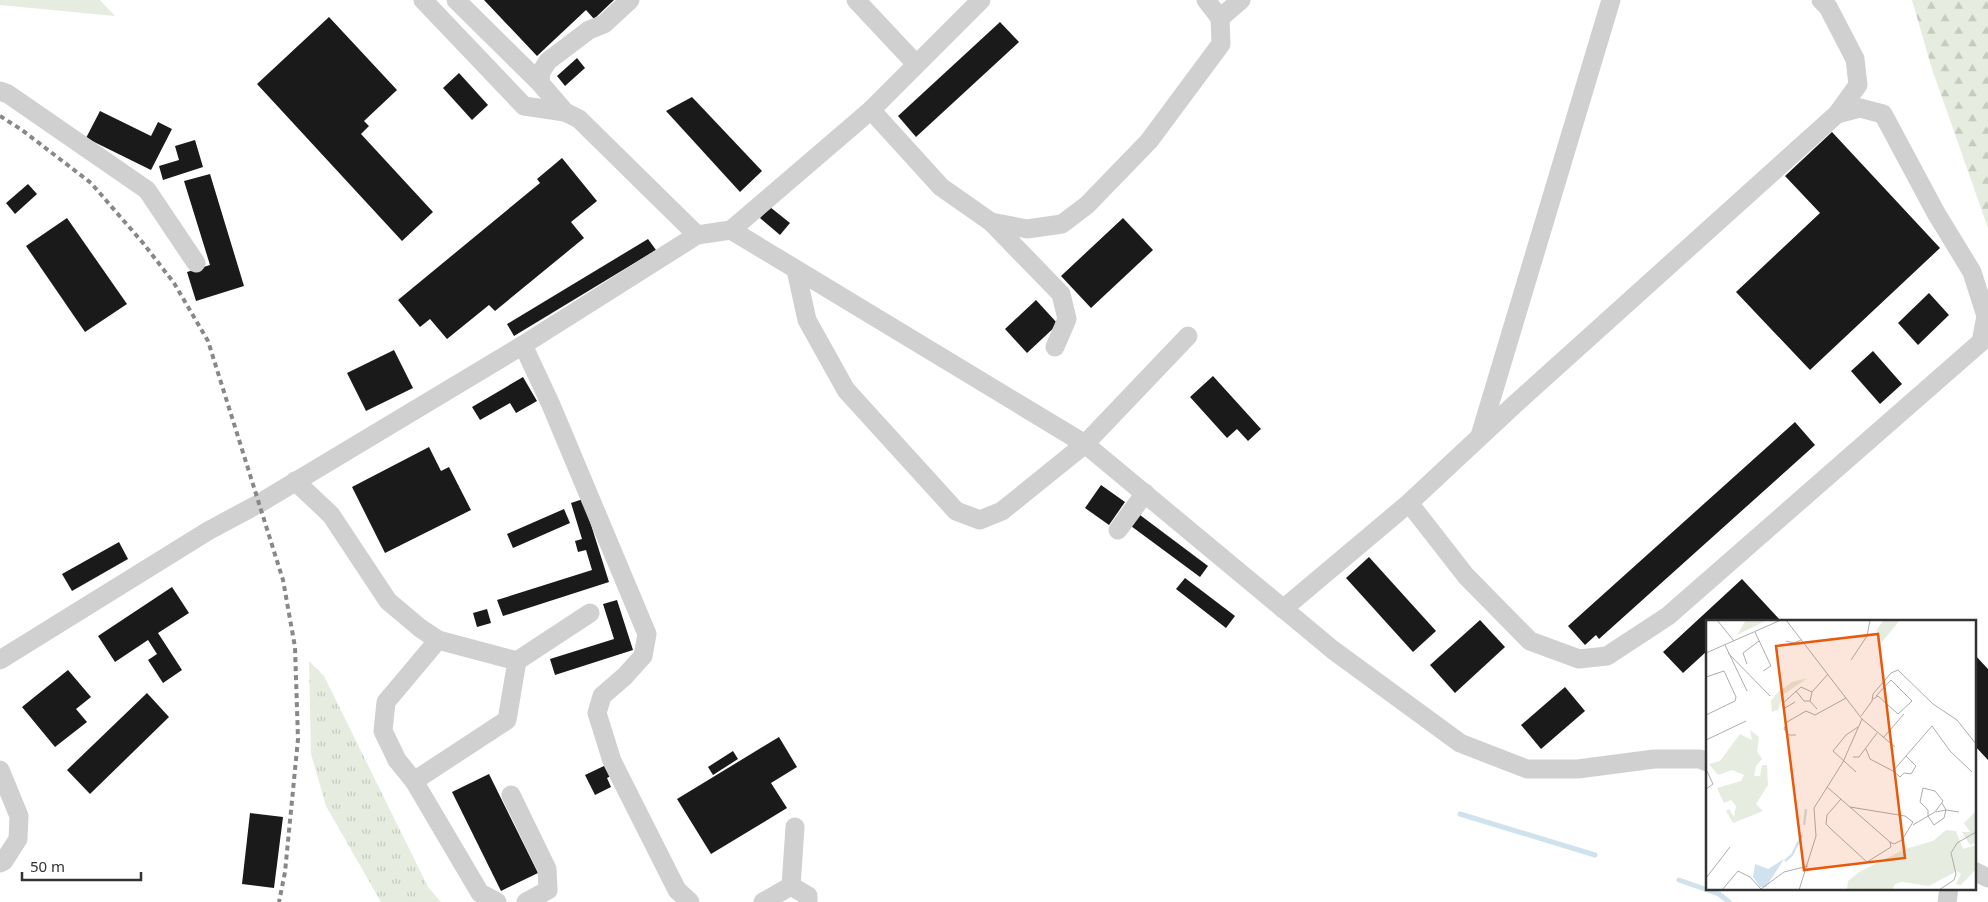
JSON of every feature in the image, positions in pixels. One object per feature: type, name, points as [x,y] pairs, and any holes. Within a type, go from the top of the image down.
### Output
[{"type":"street","points":[[423,0],[524,106],[565,112],[579,119],[697,235]]},
{"type":"street","points":[[456,0],[540,83],[565,112]]},
{"type":"street","points":[[540,83],[541,72],[548,61],[589,30],[604,24],[630,0]]},
{"type":"street","points":[[856,0],[916,64]]},
{"type":"street","points":[[0,660],[140,572],[524,345],[697,235],[731,230],[871,110],[981,0]]},
{"type":"street","points":[[992,222],[1028,229],[1062,224],[1087,205],[1149,141],[1221,44],[1220,18],[1206,0]]},
{"type":"street","points":[[1220,18],[1241,0]]},
{"type":"street","points":[[1480,437],[1611,0]]},
{"type":"street","points":[[1283,609],[1409,503],[1837,114],[1858,85],[1855,58],[1828,8],[1821,0]]},
{"type":"street","points":[[0,91],[8,94],[147,190],[196,263]]},
{"type":"street","points":[[1409,503],[1466,576],[1530,641],[1579,659],[1607,656],[1668,616],[1980,342],[1986,316],[1972,272],[1936,213],[1883,114],[1860,108],[1837,114]]},
{"type":"street","points":[[871,110],[941,187],[992,222],[1061,294],[1067,319],[1055,347]]},
{"type":"street","points":[[731,230],[1086,444],[1334,650],[1460,743],[1527,769],[1578,769],[1654,759],[1700,759],[1706,762]]},
{"type":"street","points":[[796,270],[807,320],[846,390],[956,511],[980,520],[1002,511],[1086,444],[1188,336]]},
{"type":"street","points":[[524,345],[552,405],[647,634],[643,656],[625,676],[602,696],[597,713],[612,761],[677,890],[690,902]]},
{"type":"street","points":[[295,481],[331,515],[388,601],[420,628],[438,640],[517,662]]},
{"type":"street","points":[[1118,530],[1144,493]]},
{"type":"street","points":[[414,781],[507,720],[517,662],[590,613]]},
{"type":"street","points":[[438,640],[386,702],[383,731],[397,760],[414,781],[480,893],[497,902]]},
{"type":"street","points":[[0,770],[19,816],[18,839],[4,861],[0,863]]},
{"type":"street","points":[[511,795],[547,869],[548,890],[526,902]]},
{"type":"street","points":[[791,886],[795,827]]},
{"type":"street","points":[[1976,873],[1988,878]]},
{"type":"street","points":[[763,902],[791,886]]},
{"type":"street","points":[[791,886],[808,896],[808,902]]},
{"type":"green space","points":[[0,0],[100,0],[115,16],[0,5]]},
{"type":"green space","points":[[1912,0],[1988,0],[1988,228],[1932,69]]},
{"type":"green space","points":[[309,661],[324,676],[428,887],[441,902],[381,902],[326,806],[311,754]]},
{"type":"building","points":[[484,0],[614,0],[594,19],[586,10],[537,56]]},
{"type":"building","points":[[329,17],[397,90],[364,121],[369,126],[361,134],[433,212],[402,241],[257,84]]},
{"type":"building","points":[[1000,22],[1019,42],[916,137],[898,116]]},
{"type":"building","points":[[577,58],[585,68],[565,86],[557,76]]},
{"type":"building","points":[[459,73],[488,105],[472,120],[443,88]]},
{"type":"building","points":[[692,97],[762,171],[740,192],[666,111]]},
{"type":"building","points":[[100,111],[151,136],[158,122],[172,129],[151,170],[86,138]]},
{"type":"building","points":[[1832,132],[1940,248],[1810,370],[1736,292],[1820,213],[1785,176]]},
{"type":"building","points":[[195,140],[203,167],[163,180],[159,166],[179,160],[175,146]]},
{"type":"building","points":[[562,158],[597,201],[571,222],[584,238],[495,311],[489,305],[447,339],[430,319],[420,327],[398,300],[540,183],[537,179]]},
{"type":"building","points":[[210,174],[244,286],[196,301],[187,272],[210,265],[184,181]]},
{"type":"building","points":[[28,184],[37,194],[15,214],[6,203]]},
{"type":"building","points":[[770,207],[790,223],[780,235],[760,218]]},
{"type":"building","points":[[67,218],[127,304],[85,332],[26,246]]},
{"type":"building","points":[[1123,218],[1153,250],[1091,308],[1061,276]]},
{"type":"building","points":[[648,239],[656,250],[514,336],[507,324]]},
{"type":"building","points":[[1929,293],[1949,315],[1918,345],[1898,323]]},
{"type":"building","points":[[1036,300],[1058,324],[1027,353],[1005,329]]},
{"type":"building","points":[[394,350],[413,388],[366,411],[347,373]]},
{"type":"building","points":[[1873,351],[1902,384],[1880,404],[1851,371]]},
{"type":"building","points":[[1213,376],[1261,429],[1248,441],[1237,429],[1227,438],[1190,397]]},
{"type":"building","points":[[523,377],[537,401],[516,413],[510,403],[480,420],[472,407]]},
{"type":"building","points":[[1795,422],[1815,445],[1599,639],[1596,635],[1585,645],[1568,626]]},
{"type":"building","points":[[429,447],[441,471],[449,467],[471,510],[385,553],[352,487]]},
{"type":"building","points":[[1101,485],[1125,502],[1109,525],[1085,508]]},
{"type":"building","points":[[583,499],[609,582],[503,616],[497,600],[592,570],[586,550],[578,552],[575,541],[582,539],[571,503]]},
{"type":"building","points":[[564,509],[570,523],[513,548],[507,534]]},
{"type":"building","points":[[1140,515],[1208,566],[1200,577],[1131,526]]},
{"type":"building","points":[[119,542],[128,559],[72,591],[62,574]]},
{"type":"building","points":[[1369,557],[1436,631],[1413,652],[1346,578]]},
{"type":"building","points":[[1185,578],[1235,616],[1226,628],[1176,589]]},
{"type":"building","points":[[1742,579],[1780,620],[1706,620],[1706,652],[1683,673],[1663,652]]},
{"type":"building","points":[[172,587],[189,613],[158,633],[182,670],[163,683],[148,660],[157,654],[148,640],[115,662],[98,636]]},
{"type":"building","points":[[617,600],[633,650],[555,675],[550,659],[614,639],[603,604]]},
{"type":"building","points":[[487,609],[491,623],[477,627],[473,613]]},
{"type":"building","points":[[1480,620],[1505,647],[1455,693],[1430,665]]},
{"type":"building","points":[[1976,656],[1988,669],[1988,760],[1976,747]]},
{"type":"building","points":[[68,670],[91,697],[76,709],[87,722],[55,747],[22,707]]},
{"type":"building","points":[[1565,687],[1585,711],[1541,749],[1521,725]]},
{"type":"building","points":[[147,693],[169,717],[90,794],[67,770]]},
{"type":"building","points":[[779,737],[797,767],[771,783],[787,808],[711,854],[677,799]]},
{"type":"building","points":[[733,751],[738,759],[713,775],[708,767]]},
{"type":"building","points":[[606,765],[611,776],[607,778],[611,787],[595,795],[585,775]]},
{"type":"building","points":[[489,774],[538,873],[501,891],[452,792]]},
{"type":"building","points":[[250,813],[283,817],[274,888],[242,884]]},
{"type":"waterway","points":[[1460,814],[1595,855]]},
{"type":"waterway","points":[[1679,880],[1706,889]]},
{"type":"waterway","points":[[1708,890],[1719,894],[1729,902]]},
{"type":"railway","points":[[0,116],[22,130],[91,183],[143,243],[174,283],[208,341],[283,580],[295,647],[298,739],[285,872],[279,902]]}]
